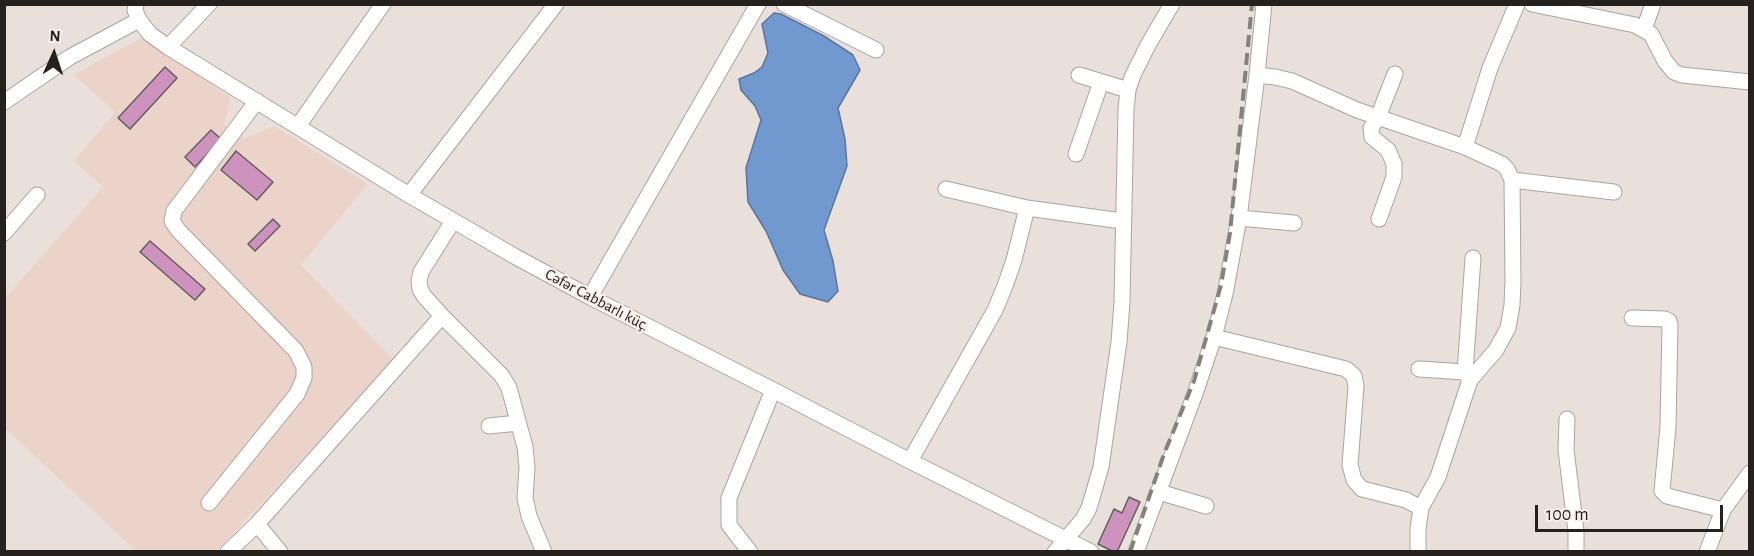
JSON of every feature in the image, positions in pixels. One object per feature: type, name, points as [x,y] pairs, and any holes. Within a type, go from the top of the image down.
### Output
[{"type":"street","points":[[4,102],[70,57],[139,20],[135,10],[136,4]]},
{"type":"street","points":[[168,46],[209,4]]},
{"type":"street","points":[[298,126],[384,4]]},
{"type":"street","points":[[409,195],[556,4]]},
{"type":"street","points":[[590,297],[759,4]]},
{"type":"street","points":[[784,4],[876,50]]},
{"type":"street","points":[[1054,552],[1083,519],[1089,508],[1101,467],[1119,342],[1122,302],[1122,221],[1128,90],[1148,45],[1172,4]]},
{"type":"street","points":[[1136,552],[1214,337],[1227,285],[1239,218],[1257,75],[1263,4]]},
{"type":"street","points":[[1466,147],[1490,68],[1517,4]]},
{"type":"street","points":[[1532,4],[1635,25],[1644,29],[1651,34],[1665,61],[1674,72],[1682,75],[1749,82]]},
{"type":"street","points":[[1644,29],[1653,4]]},
{"type":"street","name":"Cəfər Cabbarlı küç.","points":[[139,20],[150,34],[168,46],[453,221],[590,297],[1091,552]]},
{"type":"street","points":[[1379,219],[1394,177],[1394,164],[1388,150],[1372,137],[1371,128],[1378,117],[1395,74]]},
{"type":"street","points":[[1079,75],[1128,90]]},
{"type":"street","points":[[1257,75],[1292,81],[1357,110],[1466,147],[1502,164],[1507,169],[1512,180],[1513,282],[1508,328],[1496,350],[1468,376]]},
{"type":"street","points":[[1077,154],[1101,82]]},
{"type":"street","points":[[209,503],[297,394],[303,378],[304,367],[296,351],[178,230],[172,221],[174,211],[257,101]]},
{"type":"street","points":[[1512,180],[1614,192]]},
{"type":"street","points":[[946,189],[1027,208],[1122,221]]},
{"type":"street","points":[[4,233],[37,195]]},
{"type":"street","points":[[910,461],[995,310],[1014,260],[1027,208]]},
{"type":"street","points":[[1239,218],[1294,223]]},
{"type":"street","points":[[453,221],[421,272],[420,289],[442,316],[502,376],[509,388],[525,447],[527,467],[525,498],[529,516],[544,552]]},
{"type":"street","points":[[1418,552],[1421,508],[1438,477],[1468,376],[1473,258]]},
{"type":"street","points":[[228,552],[257,524],[442,316]]},
{"type":"street","points":[[1632,318],[1665,319],[1670,324],[1668,427],[1662,491],[1667,496],[1723,510]]},
{"type":"street","points":[[1214,337],[1346,369],[1354,376],[1356,386],[1350,465],[1354,480],[1362,489],[1406,500],[1421,508]]},
{"type":"street","points":[[1419,369],[1468,376]]},
{"type":"street","points":[[750,552],[729,525],[729,498],[773,390]]},
{"type":"street","points":[[1568,419],[1566,450],[1576,531],[1576,552]]},
{"type":"street","points":[[489,426],[518,423]]},
{"type":"street","points":[[1707,552],[1723,510],[1749,473]]},
{"type":"street","points":[[1159,492],[1206,506]]},
{"type":"street","points":[[257,524],[280,552]]},
{"type":"shaded area","points":[[142,37],[231,98],[224,124],[244,139],[274,126],[368,184],[301,265],[394,360],[217,551],[136,551],[5,428],[5,298],[103,187],[74,161],[115,112],[74,75]]},
{"type":"water","points":[[774,13],[781,14],[824,36],[853,55],[860,70],[838,108],[845,139],[847,166],[824,230],[833,261],[838,291],[828,302],[800,294],[783,270],[766,231],[748,202],[746,168],[761,120],[755,106],[741,90],[739,79],[762,67],[768,53],[762,24]]},
{"type":"building","points":[[165,67],[177,78],[130,129],[118,118]]},
{"type":"building","points":[[211,130],[221,139],[195,167],[185,157]]},
{"type":"building","points":[[236,151],[273,182],[257,200],[221,170]]},
{"type":"building","points":[[273,219],[280,226],[255,251],[248,244]]},
{"type":"building","points":[[150,241],[205,289],[195,300],[140,252]]},
{"type":"building","points":[[1129,497],[1140,502],[1117,552],[1114,552],[1098,544],[1114,509],[1122,513]]},
{"type":"railway","points":[[1130,552],[1164,454],[1194,381],[1221,285],[1230,233],[1252,4]]}]
